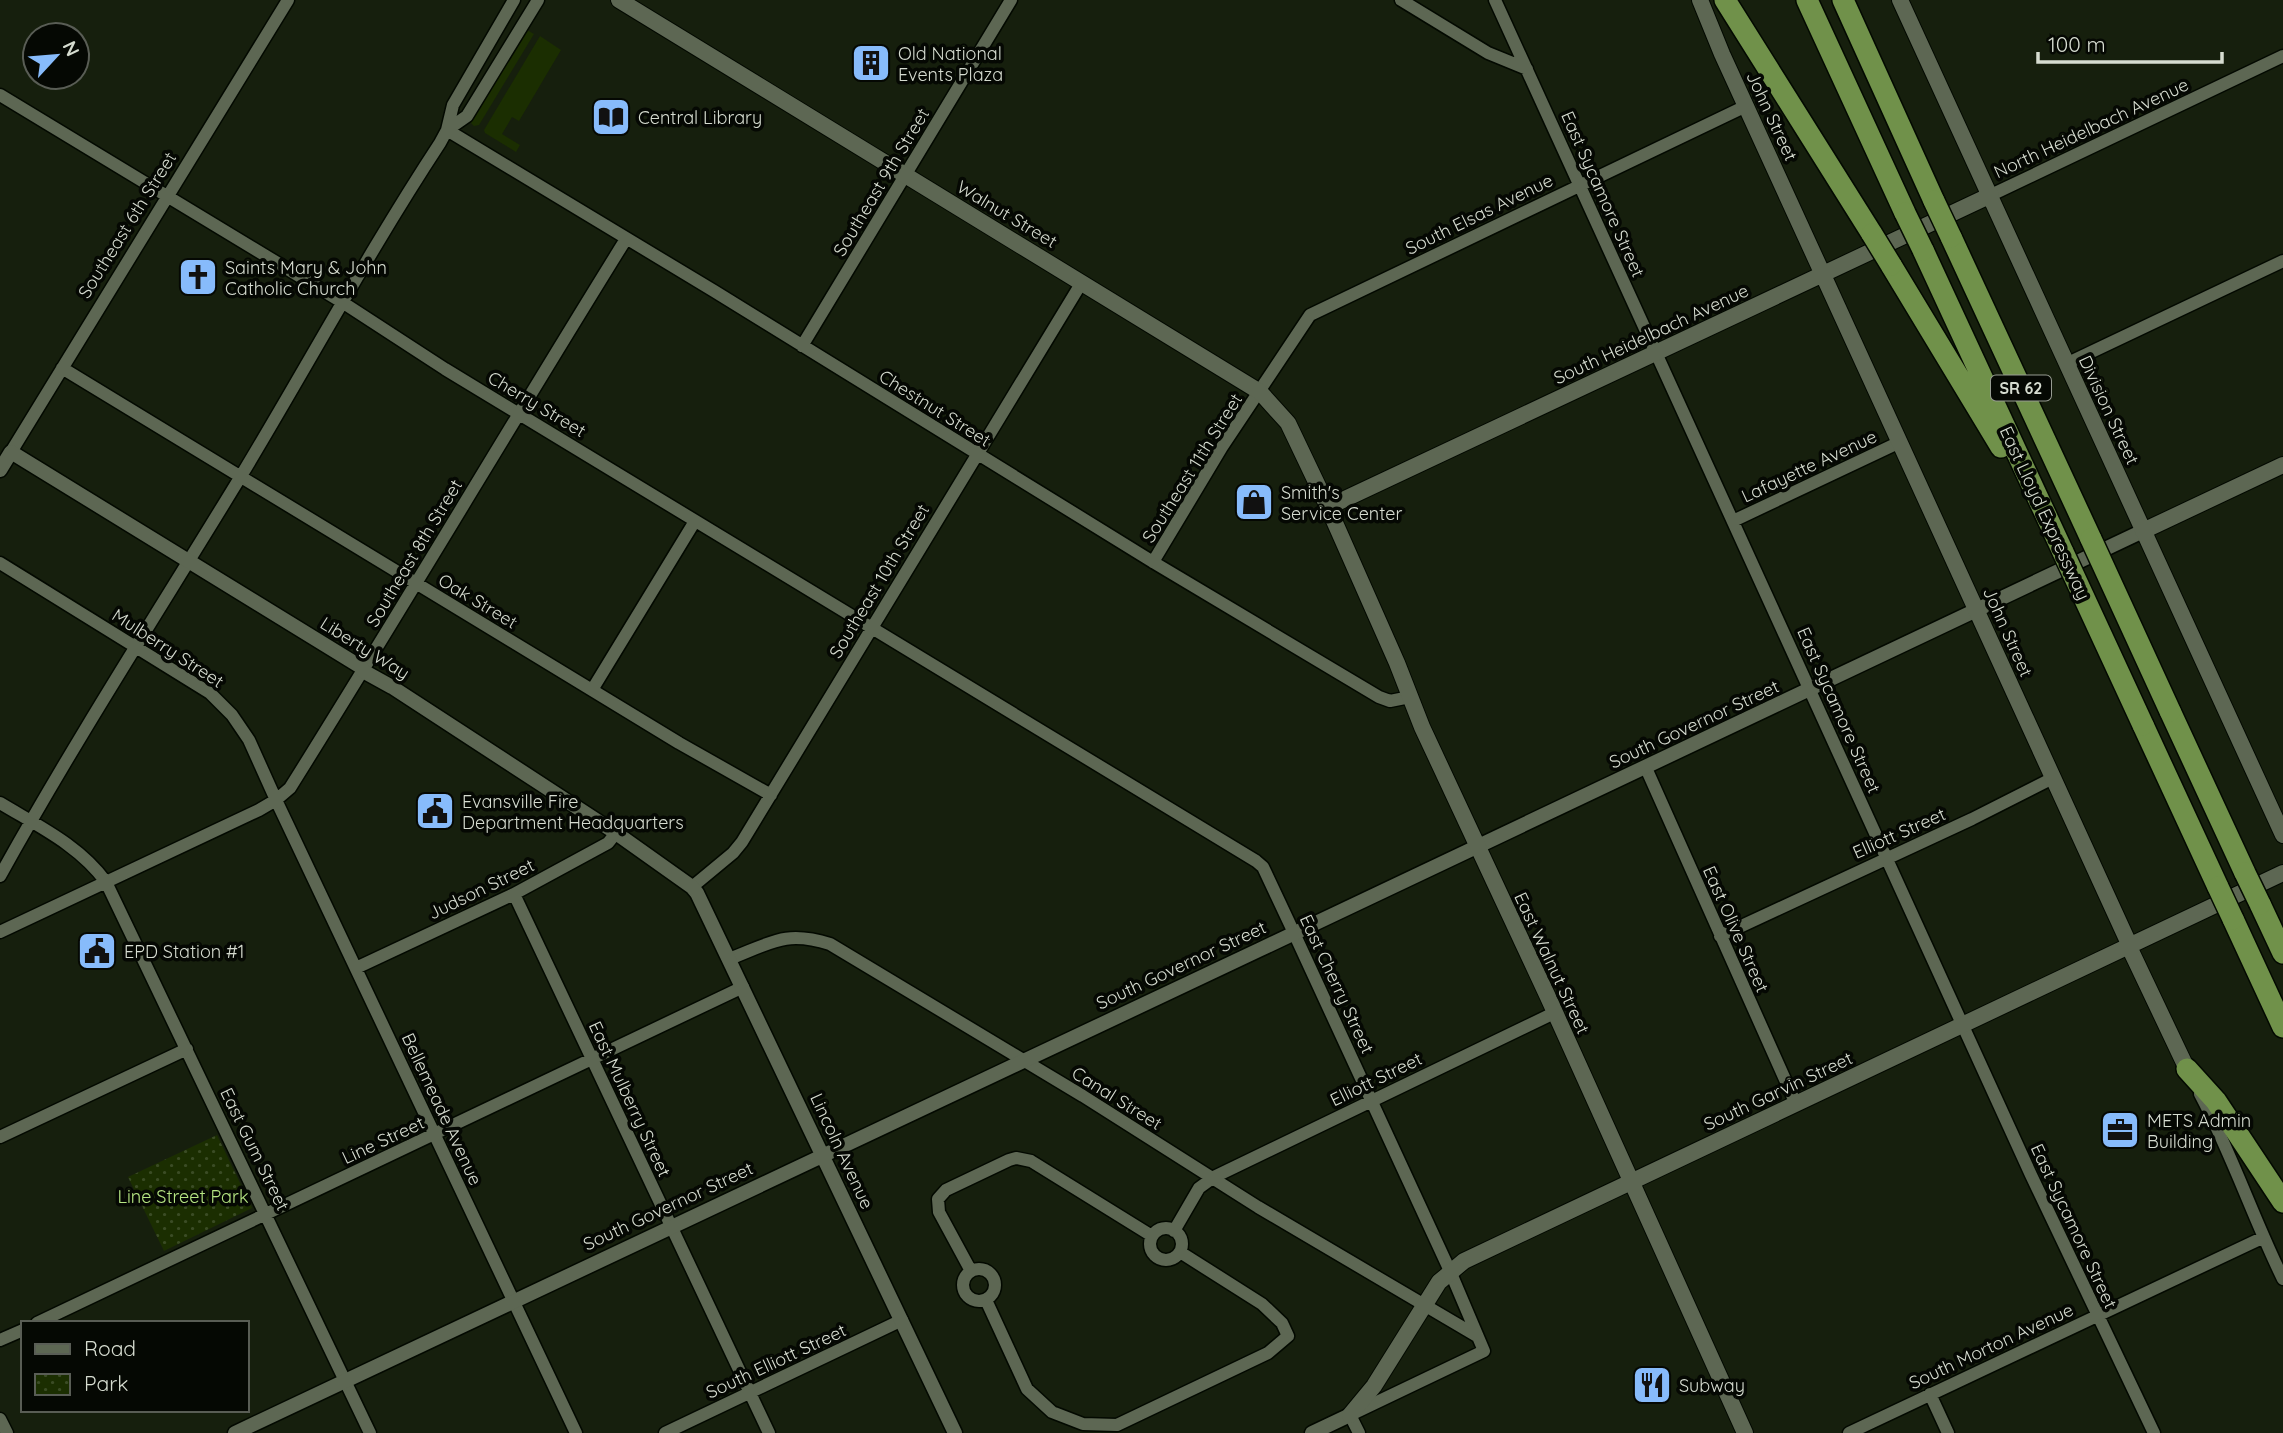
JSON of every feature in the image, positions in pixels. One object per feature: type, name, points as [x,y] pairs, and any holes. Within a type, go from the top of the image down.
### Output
[{"type":"highway","points":[[1725,0],[2054,532]]},
{"type":"highway","name":"East Lloyd Expressway","points":[[1807,0],[2283,1027]]},
{"type":"highway","name":"East Lloyd Expressway","points":[[1843,0],[2283,953]]},
{"type":"highway","points":[[1851,0],[1870,59]]},
{"type":"highway","points":[[2187,1069],[2216,1101],[2283,1202]]},
{"type":"main road","name":"Walnut Street","points":[[619,0],[1260,392],[1288,423],[1328,507]]},
{"type":"main road","name":"John Street","points":[[1700,0],[2187,1069]]},
{"type":"main road","name":"Division Street","points":[[1900,0],[2283,835]]},
{"type":"main road","name":"South Heidelbach Avenue","points":[[1328,507],[1991,195]]},
{"type":"main road","points":[[2143,531],[2283,465]]},
{"type":"main road","name":"East Walnut Street","points":[[1328,507],[1477,847],[1745,1433]]},
{"type":"main road","name":"South Garvin Street","points":[[1350,1415],[1374,1386],[1439,1282],[1464,1261],[2283,873]]},
{"type":"street","name":"Southeast 6th Street","points":[[0,470],[288,0]]},
{"type":"street","points":[[0,876],[135,646],[241,477],[342,302],[447,130],[453,105],[514,0]]},
{"type":"street","points":[[447,130],[467,116],[538,0]]},
{"type":"street","points":[[1401,0],[1488,53],[1527,69]]},
{"type":"street","name":"East Sycamore Street","points":[[1495,0],[2096,1316],[2154,1433]]},
{"type":"street","name":"Southeast 9th Street","points":[[802,346],[1008,1]]},
{"type":"street","name":"North Heidelbach Avenue","points":[[1991,195],[2283,56]]},
{"type":"street","name":"Cherry Street","points":[[0,95],[342,302],[519,414],[1058,740]]},
{"type":"street","name":"South Elsas Avenue","points":[[1260,392],[1310,315],[1746,106]]},
{"type":"street","name":"Chestnut Street","points":[[447,130],[1153,562],[1379,697],[1390,701],[1410,697]]},
{"type":"street","name":"Southeast 8th Street","points":[[0,932],[276,800],[290,788],[626,239]]},
{"type":"street","points":[[2066,365],[2283,261]]},
{"type":"street","name":"Southeast 10th Street","points":[[692,887],[738,848],[1082,282]]},
{"type":"street","name":"Oak Street","points":[[62,368],[592,690],[771,794]]},
{"type":"street","name":"Southeast 11th Street","points":[[1153,562],[1222,447],[1260,392]]},
{"type":"street","name":"Lafayette Avenue","points":[[1733,521],[1900,442]]},
{"type":"street","name":"Liberty Way","points":[[11,452],[361,667],[363,671],[392,687],[616,833],[692,887]]},
{"type":"street","points":[[592,690],[695,521]]},
{"type":"street","name":"South Governor Street","points":[[235,1433],[2143,531]]},
{"type":"street","name":"Mulberry Street","points":[[0,563],[210,693],[232,715],[249,740],[276,800]]},
{"type":"street","name":"East Cherry Street","points":[[1058,740],[1263,867],[1477,1336]]},
{"type":"street","name":"East Olive Street","points":[[1646,768],[1796,1104]]},
{"type":"street","name":"Elliott Street","points":[[1720,936],[1972,819],[2053,778]]},
{"type":"street","name":"Bellemeade Avenue","points":[[276,800],[576,1433]]},
{"type":"street","name":"East Gum Street","points":[[0,803],[31,820],[91,863],[106,882],[370,1433]]},
{"type":"street","name":"Judson Street","points":[[356,968],[514,894],[608,843],[616,833]]},
{"type":"street","name":"Lincoln Avenue","points":[[692,887],[743,988],[955,1433]]},
{"type":"street","name":"East Mulberry Street","points":[[514,894],[769,1433]]},
{"type":"street","name":"Canal Street","points":[[729,959],[785,937],[806,936],[830,944],[1214,1177],[1258,1207],[1477,1336]]},
{"type":"street","name":"Line Street","points":[[41,1321],[743,988]]},
{"type":"street","name":"Elliott Street","points":[[1214,1177],[1554,1013]]},
{"type":"street","points":[[0,1137],[187,1049]]},
{"type":"street","name":"John Street","points":[[2187,1069],[2219,1133],[2262,1238],[2283,1279]]},
{"type":"street","points":[[971,1271],[939,1212],[938,1199],[946,1190],[1016,1158],[1031,1161],[1153,1236]]},
{"type":"street","points":[[1174,1231],[1199,1188],[1214,1177]]},
{"type":"street","points":[[1162,1229],[1174,1231],[1182,1240],[1180,1252],[1170,1260],[1158,1258],[1151,1248],[1153,1236],[1162,1229]]},
{"type":"street","name":"South Morton Avenue","points":[[1849,1433],[2262,1238]]},
{"type":"street","points":[[986,1300],[1027,1389],[1038,1402],[1067,1420],[1083,1424],[1116,1424],[1268,1353],[1288,1336],[1282,1323],[1262,1304],[1180,1252]]},
{"type":"street","points":[[984,1270],[993,1278],[994,1291],[986,1300],[973,1301],[964,1293],[963,1280],[971,1271],[984,1270]]},
{"type":"street","name":"South Elliott Street","points":[[666,1433],[902,1320]]},
{"type":"street","points":[[0,1340],[21,1330]]},
{"type":"street","name":"South Garvin Street","points":[[1312,1433],[1483,1352],[1477,1336]]},
{"type":"street","points":[[1930,1394],[1948,1433]]},
{"type":"street","points":[[1350,1415],[1359,1433]]},
{"type":"street","points":[[0,1419],[7,1433]]},
{"type":"green space","points":[[527,30],[534,34],[479,125],[474,126],[471,123]]},
{"type":"green space","points":[[540,36],[561,50],[519,121],[512,117],[502,134],[520,145],[516,152],[484,130]]},
{"type":"green space","name":"Line Street Park","points":[[217,1135],[252,1208],[164,1251],[128,1177]]},
{"type":"place","name":"Old National Events Plaza","points":[[871,63]]},
{"type":"place","name":"Central Library","points":[[611,117]]},
{"type":"place","name":"Saints Mary & John Catholic Church","points":[[198,277]]},
{"type":"place","name":"Smith's Service Center","points":[[1254,502]]},
{"type":"place","name":"Evansville Fire Department Headquarters","points":[[435,811]]},
{"type":"place","name":"EPD Station #1","points":[[97,951]]},
{"type":"place","name":"METS Admin Building","points":[[2120,1130]]},
{"type":"place","name":"Subway","points":[[1652,1385]]}]
